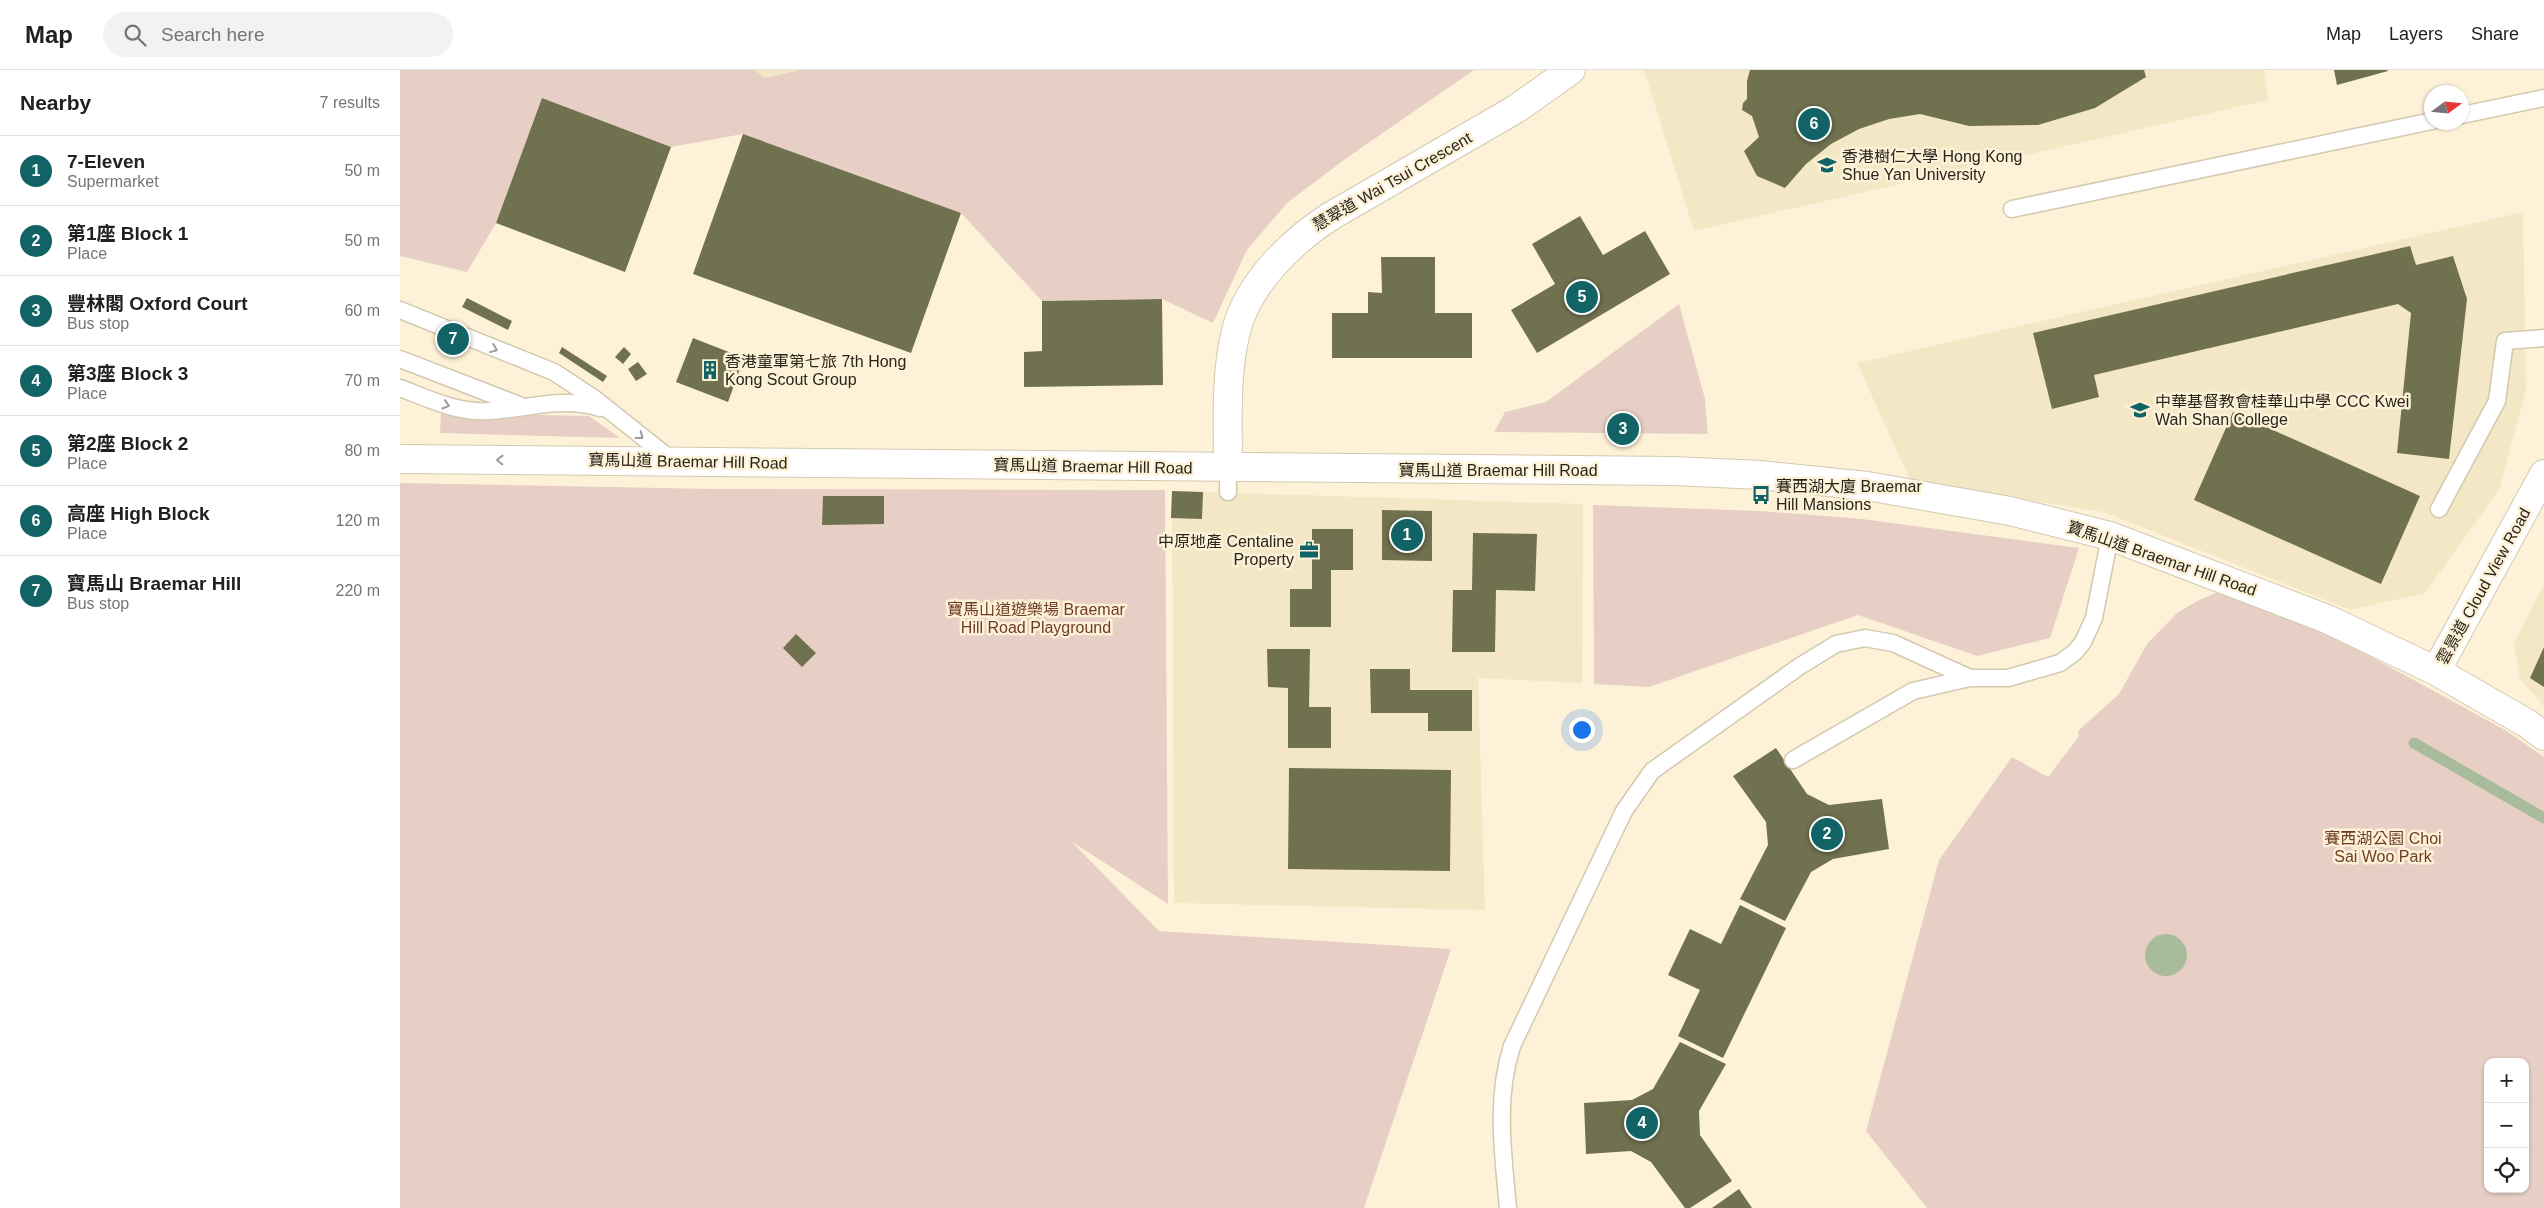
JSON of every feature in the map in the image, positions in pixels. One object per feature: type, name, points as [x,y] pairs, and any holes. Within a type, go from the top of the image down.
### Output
[{"type":"street","name":"慧翠道 Wai Tsui Crescent","points":[[1228,480],[1230,364],[1236,329],[1249,298],[1282,254],[1308,230],[1516,109],[1571,70]]},
{"type":"street","name":"寶馬山道 Braemar Hill Road","points":[[400,459],[673,461],[1228,480],[1672,471],[1761,475],[1867,486],[2001,509],[2049,519],[2110,536],[2285,601],[2436,671],[2528,724],[2544,736]]},
{"type":"street","name":"雲景道 Cloud View Road","points":[[2436,671],[2544,474]]},
{"type":"lane","points":[[2469,114],[2544,98]]},
{"type":"lane","points":[[2012,209],[2424,123]]},
{"type":"lane","points":[[400,310],[554,372],[673,461]]},
{"type":"lane","points":[[2439,509],[2497,401],[2505,341],[2544,338]]},
{"type":"lane","points":[[400,359],[522,407]]},
{"type":"lane","points":[[400,388],[448,407],[488,411],[560,402],[585,404],[607,411]]},
{"type":"lane","points":[[1793,760],[1913,690],[1970,678],[2008,678],[2060,663],[2075,652],[2083,642],[2094,618],[2110,536]]},
{"type":"lane","points":[[1508,1208],[1501,1108],[1505,1068],[1512,1046],[1624,811],[1652,770],[1800,666],[1836,644],[1865,638],[1893,643],[1970,678]]},
{"type":"shaded area","points":[[755,70],[800,70],[765,78]]},
{"type":"shaded area","name":"香港樹仁大學 Hong Kong Shue Yan University","points":[[1644,70],[2264,70],[2268,100],[1694,231]]},
{"type":"shaded area","name":"中華基督教會桂華山中學 CCC Kwei Wah Shan College","points":[[2523,212],[2526,390],[2499,490],[2425,593],[2350,610],[2104,512],[1911,482],[1857,363]],"holes":[[[2453,256],[2467,299],[2397,452],[2411,313],[2398,304],[2094,375],[2099,397],[2052,408],[2033,333],[2416,265]],[[2233,412],[2420,496],[2381,584],[2194,500]]]},
{"type":"shaded area","points":[[1172,491],[1583,504],[1582,683],[1478,678],[1485,910],[1174,903]]},
{"type":"shaded area","points":[[2544,584],[2544,706],[2520,679],[2514,643]]},
{"type":"shaded area","points":[[2166,934],[2181,940],[2187,955],[2181,970],[2166,976],[2151,970],[2145,955],[2151,940]]},
{"type":"green space","points":[[400,70],[755,70],[765,78],[800,70],[1474,70],[1348,157],[1287,203],[1247,250],[1213,323],[1162,299],[1042,301],[961,213],[743,134],[671,147],[542,98],[496,223],[467,272],[400,256]]},
{"type":"green space","points":[[1679,304],[1705,399],[1708,434],[1494,432],[1505,412],[1546,402]]},
{"type":"green space","points":[[441,413],[589,416],[620,438],[440,433]]},
{"type":"green space","name":"寶馬山道遊樂場 Braemar Hill Road Playground","points":[[400,483],[713,489],[1165,490],[1168,904],[1071,841],[1159,931],[1451,949],[1364,1208],[400,1208]]},
{"type":"green space","points":[[1593,505],[1761,511],[1862,519],[2079,548],[2050,638],[1977,656],[1858,615],[1649,687],[1594,684]]},
{"type":"green space","name":"賽西湖公園 Choi Sai Woo Park","points":[[2223,590],[2337,638],[2505,730],[2544,757],[2544,1208],[1927,1208],[1866,1131],[1939,860],[2012,757],[2048,777],[2079,736],[2078,731],[2119,694],[2147,644],[2177,613],[2199,600]]},
{"type":"building","points":[[1750,70],[2144,70],[2146,77],[2095,108],[2038,125],[1969,126],[1920,114],[1889,119],[1859,129],[1831,144],[1806,164],[1785,188],[1757,176],[1744,151],[1759,137],[1752,116],[1742,110],[1743,103],[1747,99],[1747,81]]},
{"type":"building","points":[[2334,70],[2387,70],[2388,71],[2337,85]]},
{"type":"building","points":[[542,98],[671,147],[625,272],[496,223]]},
{"type":"building","points":[[743,134],[961,213],[911,353],[693,274]]},
{"type":"building","points":[[1580,216],[1603,255],[1645,231],[1670,274],[1537,353],[1511,310],[1555,284],[1532,244]]},
{"type":"building","points":[[2410,246],[2416,265],[2453,256],[2467,299],[2449,459],[2397,453],[2411,313],[2398,304],[2094,375],[2099,397],[2052,409],[2033,333]]},
{"type":"building","points":[[1381,257],[1435,257],[1435,313],[1472,313],[1472,358],[1332,358],[1332,313],[1368,313],[1368,292],[1382,293]]},
{"type":"building","points":[[467,298],[512,321],[508,330],[462,307]]},
{"type":"building","points":[[1162,299],[1163,385],[1024,387],[1024,352],[1042,351],[1042,301]]},
{"type":"building","name":"香港童軍第七旅 7th Hong Kong Scout Group","points":[[693,338],[744,358],[728,402],[676,382]]},
{"type":"building","points":[[562,347],[607,376],[603,382],[559,353]]},
{"type":"building","points":[[624,347],[631,354],[623,364],[615,357]]},
{"type":"building","points":[[638,362],[647,374],[636,381],[628,369]]},
{"type":"building","points":[[2233,412],[2420,496],[2381,584],[2194,500]]},
{"type":"building","points":[[1172,491],[1203,492],[1202,519],[1171,518]]},
{"type":"building","points":[[823,496],[884,496],[884,524],[822,525]]},
{"type":"building","points":[[1382,510],[1432,511],[1432,561],[1382,560]]},
{"type":"building","points":[[1312,529],[1353,529],[1353,570],[1331,570],[1331,627],[1290,627],[1290,589],[1312,589]]},
{"type":"building","points":[[1473,533],[1537,534],[1535,591],[1496,590],[1495,652],[1452,652],[1453,590],[1472,590]]},
{"type":"building","points":[[796,634],[816,653],[802,667],[783,648]]},
{"type":"building","points":[[2544,647],[2544,687],[2530,678]]},
{"type":"building","points":[[1267,649],[1310,649],[1309,707],[1331,707],[1331,748],[1288,748],[1288,688],[1268,687]]},
{"type":"building","points":[[1370,669],[1410,669],[1410,690],[1472,690],[1472,731],[1428,731],[1428,713],[1371,713]]},
{"type":"building","points":[[1776,748],[1807,794],[1829,805],[1882,799],[1889,849],[1833,859],[1811,872],[1785,921],[1740,899],[1768,845],[1766,822],[1733,776]]},
{"type":"building","points":[[1289,768],[1451,770],[1450,871],[1288,869]]},
{"type":"building","points":[[1740,905],[1786,928],[1723,1058],[1678,1036],[1700,990],[1668,975],[1690,929],[1721,944]]},
{"type":"building","points":[[1680,1042],[1726,1064],[1699,1111],[1700,1135],[1732,1181],[1690,1208],[1685,1208],[1651,1162],[1631,1151],[1586,1154],[1584,1103],[1632,1100],[1653,1089]]},
{"type":"building","points":[[1739,1189],[1752,1208],[1712,1208]]},
{"type":"waterway","points":[[2414,743],[2544,818]]},
{"type":"place","name":"高座 High Block","points":[[1814,124]]},
{"type":"place","name":"香港樹仁大學 Hong Kong Shue Yan University","points":[[1827,165]]},
{"type":"place","name":"第2座 Block 2","points":[[1582,297]]},
{"type":"place","name":"寶馬山 Braemar Hill","points":[[453,339]]},
{"type":"place","name":"香港童軍第七旅 7th Hong Kong Scout Group","points":[[710,370]]},
{"type":"place","name":"中華基督教會桂華山中學 CCC Kwei Wah Shan College","points":[[2140,410]]},
{"type":"place","name":"豐林閣 Oxford Court","points":[[1623,429]]},
{"type":"place","name":"賽西湖大廈 Braemar Hill Mansions","points":[[1761,495]]},
{"type":"place","name":"7-Eleven","points":[[1407,535]]},
{"type":"place","name":"中原地產 Centaline Property","points":[[1309,550]]},
{"type":"place","name":"第1座 Block 1","points":[[1827,834]]},
{"type":"place","name":"第3座 Block 3","points":[[1642,1123]]}]
